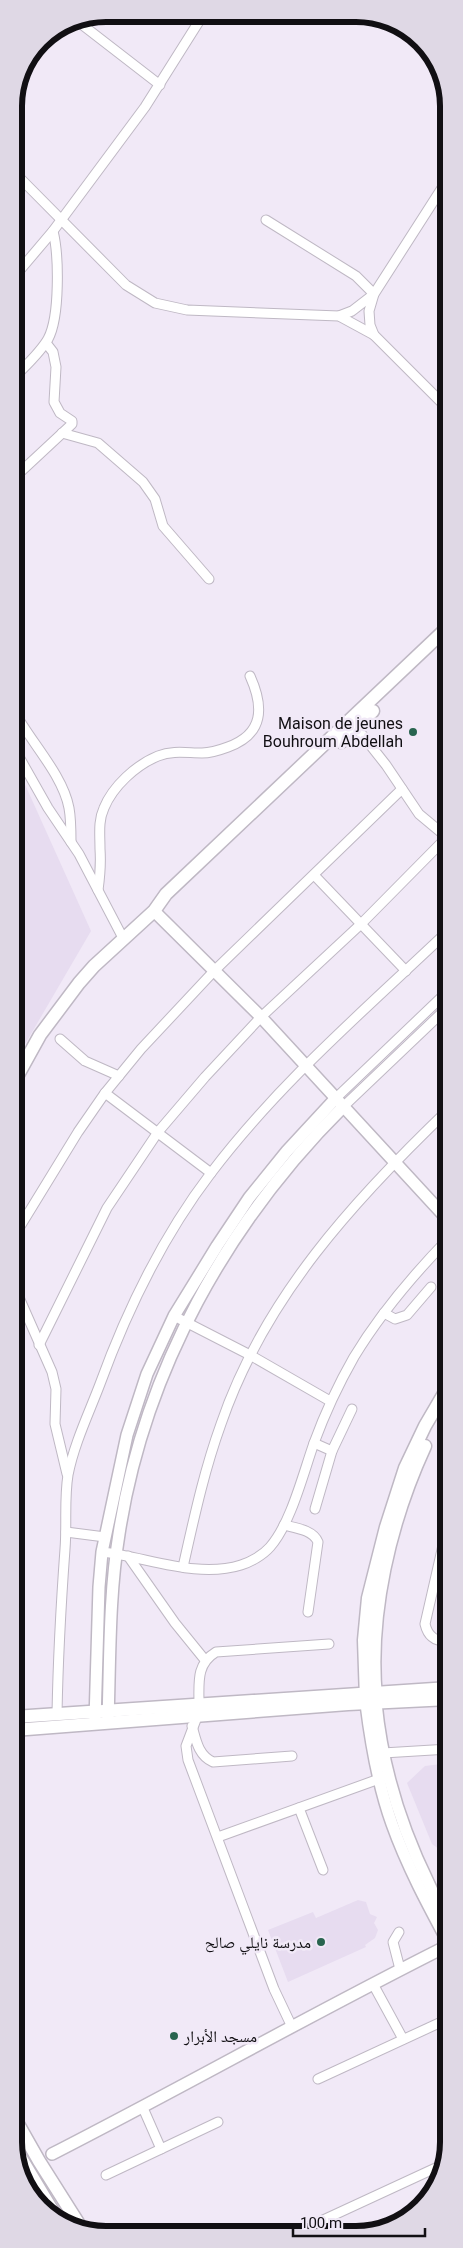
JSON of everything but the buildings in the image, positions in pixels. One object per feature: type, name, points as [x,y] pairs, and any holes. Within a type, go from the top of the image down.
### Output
[{"type":"main road","points":[[154,911],[166,894],[256,812],[440,635]]},
{"type":"main road","points":[[23,1067],[40,1035],[64,1001],[94,966],[154,911],[170,902],[440,646]]},
{"type":"main road","points":[[371,1698],[364,1640],[368,1598],[386,1527],[405,1468],[425,1426],[440,1400]]},
{"type":"main road","points":[[371,1698],[374,1636],[380,1593],[395,1530],[411,1475],[440,1416]]},
{"type":"main road","points":[[22,1716],[57,1714],[101,1718],[196,1716],[440,1689]]},
{"type":"main road","points":[[371,1698],[440,1699]]},
{"type":"main road","points":[[22,1729],[101,1718]]},
{"type":"main road","points":[[22,2132],[76,2220]]},
{"type":"main road","points":[[33,2183],[43,2197]]},
{"type":"street","points":[[23,266],[107,161],[160,84],[199,22]]},
{"type":"street","points":[[84,26],[160,84]]},
{"type":"street","points":[[23,181],[126,285],[155,302],[187,310],[339,316],[352,311],[374,294]]},
{"type":"street","points":[[374,335],[370,325],[369,312],[374,294],[440,191]]},
{"type":"street","points":[[266,220],[356,276],[374,294]]},
{"type":"street","points":[[23,368],[46,343],[53,323],[58,269],[53,231]]},
{"type":"street","points":[[339,316],[374,335],[440,401]]},
{"type":"street","points":[[23,470],[62,434],[72,421],[60,414],[54,402],[56,367],[53,352],[46,343]]},
{"type":"street","points":[[62,434],[98,443],[143,482],[155,499],[166,530],[209,579]]},
{"type":"street","points":[[98,890],[100,820],[104,806],[129,774],[158,756],[172,752],[203,753],[221,750],[244,740],[253,731],[259,712],[256,690],[250,676]]},
{"type":"street","points":[[23,725],[63,790],[69,807],[71,843]]},
{"type":"street","points":[[356,727],[419,814],[440,833]]},
{"type":"street","points":[[23,763],[98,890],[123,938]]},
{"type":"street","points":[[22,1222],[51,1173],[105,1094],[167,1020],[214,971],[402,788]]},
{"type":"street","points":[[39,1345],[107,1208],[158,1132],[205,1077],[261,1018],[361,924],[440,846]]},
{"type":"street","points":[[314,875],[406,970]]},
{"type":"street","points":[[154,911],[306,1065],[440,1211]]},
{"type":"street","points":[[57,1714],[60,1610],[68,1477],[76,1448],[120,1332],[163,1248],[211,1172],[306,1065],[440,938]]},
{"type":"street","points":[[101,1718],[102,1552],[130,1426],[147,1374],[174,1316],[216,1246],[249,1198],[287,1151],[336,1098],[440,999]]},
{"type":"street","points":[[101,1718],[134,1463],[149,1413],[186,1323],[224,1256],[262,1199],[282,1173],[344,1106],[440,1015]]},
{"type":"street","points":[[60,1039],[78,1056],[119,1076]]},
{"type":"street","points":[[105,1094],[211,1172]]},
{"type":"street","points":[[183,1566],[200,1488],[215,1441],[250,1356],[279,1305],[312,1257],[352,1207],[394,1162],[440,1118]]},
{"type":"street","points":[[102,1552],[203,1570],[226,1569],[242,1565],[260,1556],[269,1548],[284,1525],[330,1401],[356,1354],[384,1313],[423,1264],[440,1247]]},
{"type":"street","points":[[384,1313],[395,1319],[404,1317],[431,1286]]},
{"type":"street","points":[[22,1306],[55,1383],[55,1424],[68,1477]]},
{"type":"street","points":[[174,1316],[330,1401]]},
{"type":"street","points":[[314,1509],[332,1451],[352,1409]]},
{"type":"street","points":[[314,1443],[332,1451]]},
{"type":"street","points":[[284,1525],[309,1532],[316,1537],[318,1542],[308,1612]]},
{"type":"street","points":[[66,1532],[105,1537]]},
{"type":"street","points":[[122,1555],[205,1660]]},
{"type":"street","points":[[440,1558],[425,1624],[429,1635],[434,1639],[440,1640]]},
{"type":"street","points":[[292,1756],[218,1763],[207,1759],[200,1750],[196,1716],[199,1673],[205,1660],[221,1651],[329,1644]]},
{"type":"street","points":[[371,1698],[382,1753],[398,1808],[417,1859],[440,1904]]},
{"type":"street","points":[[371,1698],[379,1779],[391,1822],[403,1853],[440,1927]]},
{"type":"street","points":[[196,1716],[186,1746],[187,1753],[274,1990],[292,2027]]},
{"type":"street","points":[[382,1753],[440,1750]]},
{"type":"street","points":[[218,1837],[379,1779]]},
{"type":"street","points":[[299,1808],[323,1870]]},
{"type":"street","points":[[399,1932],[393,1942],[400,1969]]},
{"type":"street","points":[[26,2168],[143,2108],[400,1969],[440,1949]]},
{"type":"street","points":[[373,1984],[403,2039]]},
{"type":"street","points":[[318,2079],[439,2022]]},
{"type":"street","points":[[143,2108],[161,2149]]},
{"type":"street","points":[[106,2176],[218,2122]]},
{"type":"street","points":[[312,2226],[436,2168]]},
{"type":"shaded area","points":[[23,779],[91,931],[23,1048]]},
{"type":"shaded area","points":[[440,1764],[440,1850],[432,1844],[407,1783],[425,1766]]},
{"type":"shaded area","name":"مدرسة نايلي صالح","points":[[358,1900],[366,1902],[370,1914],[377,1917],[374,1923],[378,1930],[375,1938],[365,1945],[366,1947],[288,1982],[268,1930],[313,1912],[316,1918]]},
{"type":"place","name":"Maison de jeunes Bouhroum Abdellah","points":[[413,732]]},
{"type":"place","name":"مدرسة نايلي صالح","points":[[321,1942]]},
{"type":"place","name":"مسجد الأبرار","points":[[174,2036]]}]
